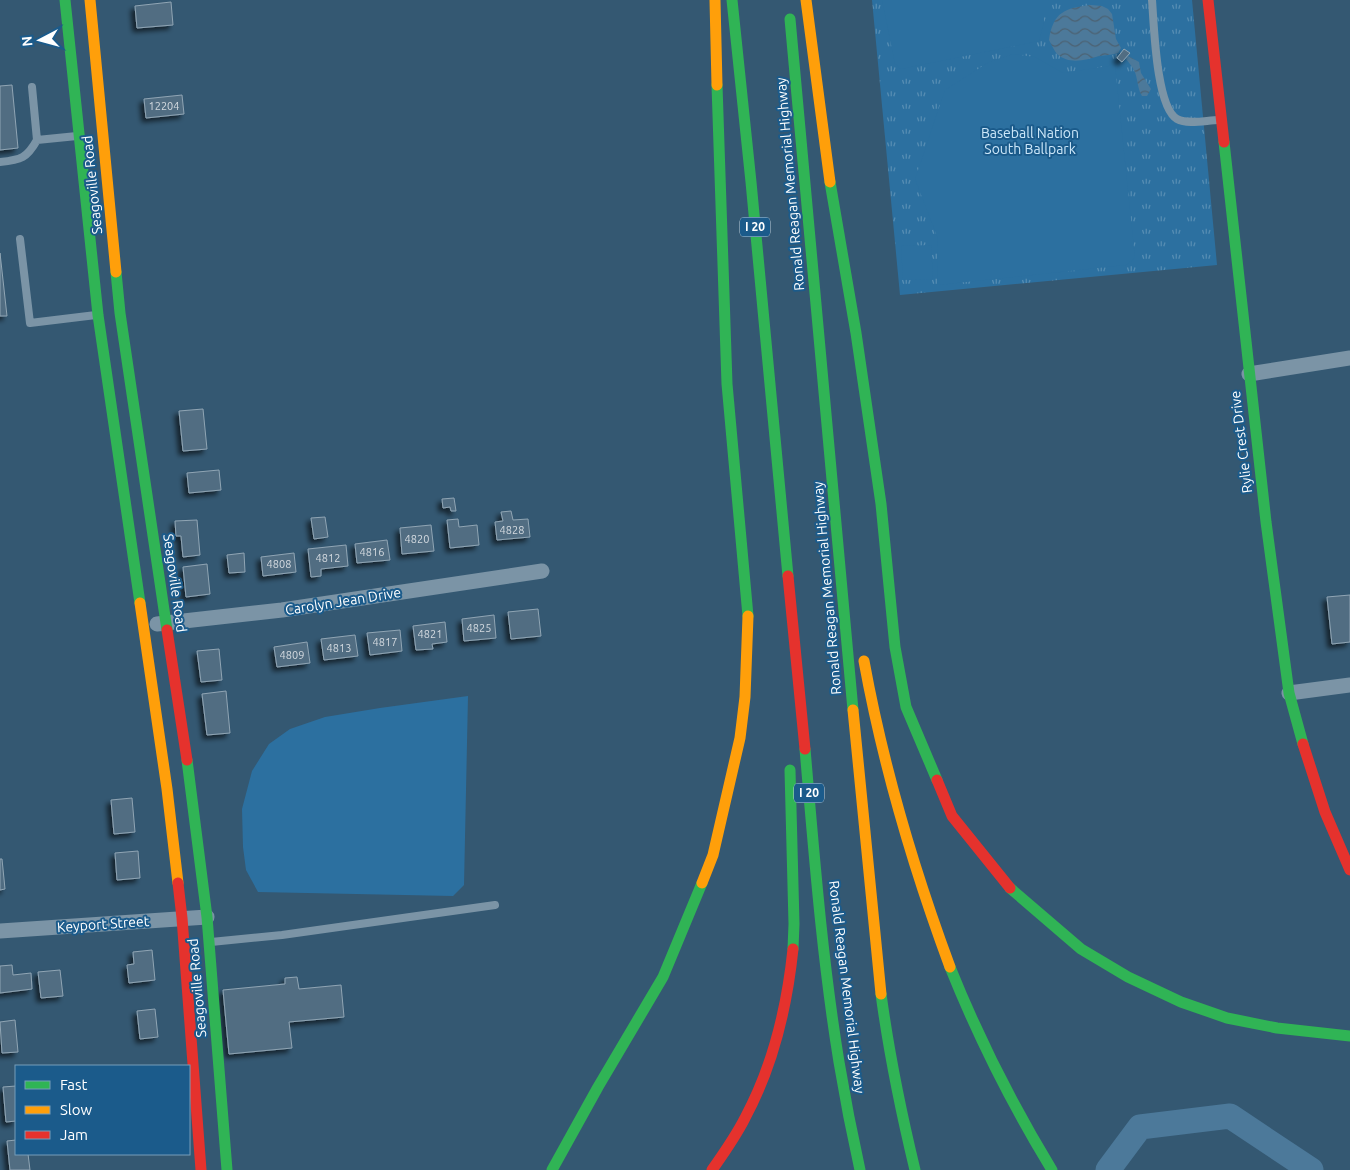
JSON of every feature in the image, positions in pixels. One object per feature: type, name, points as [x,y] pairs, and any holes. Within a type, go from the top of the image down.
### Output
[{"type":"main road","name":"Seagoville Road","points":[[65,0],[91,135],[120,313],[191,786],[207,917],[209,943],[201,1170]]},
{"type":"main road","name":"Seagoville Road","points":[[90,0],[91,135],[98,315],[167,789],[182,918],[227,1170]]},
{"type":"main road","points":[[552,1170],[610,1066],[663,977],[713,855],[740,738],[745,697],[748,614],[727,384],[715,0]]},
{"type":"main road","name":"Ronald Reagan Memorial Highway","points":[[732,0],[827,970],[851,1131],[860,1170]]},
{"type":"main road","points":[[806,0],[828,167],[856,333],[881,504],[895,647],[906,707],[952,816],[1010,888],[1081,949],[1128,976],[1181,1002],[1227,1018],[1277,1028],[1350,1036]]},
{"type":"main road","name":"Rylie Crest Drive","points":[[1208,0],[1248,374],[1289,693],[1304,751],[1350,870]]},
{"type":"main road","name":"Ronald Reagan Memorial Highway","points":[[790,10],[816,312],[878,968],[888,1043],[915,1170]]},
{"type":"main road","points":[[816,312],[855,604]]},
{"type":"main road","points":[[98,315],[120,313]]},
{"type":"main road","points":[[777,453],[788,686]]},
{"type":"main road","points":[[861,648],[895,798],[941,944],[986,1051],[1012,1102],[1052,1170]]},
{"type":"main road","points":[[712,1170],[740,1127],[760,1086],[776,1043],[787,994],[794,936],[790,761]]},
{"type":"street","points":[[1248,374],[1350,358]]},
{"type":"street","name":"Carolyn Jean Drive","points":[[143,626],[282,610],[542,571]]},
{"type":"street","points":[[1289,693],[1350,686]]},
{"type":"street","name":"Keyport Street","points":[[0,931],[207,917]]},
{"type":"lane","points":[[1152,0],[1162,93],[1172,116],[1186,121],[1221,120]]},
{"type":"lane","points":[[0,162],[23,158],[30,152],[37,140],[32,87]]},
{"type":"lane","points":[[37,140],[91,135]]},
{"type":"lane","points":[[20,239],[30,323],[98,315]]},
{"type":"lane","points":[[209,943],[282,935],[494,905]]},
{"type":"green space","name":"Baseball Nation South Ballpark","points":[[872,0],[1192,0],[1217,265],[900,295]]},
{"type":"green space","points":[[882,0],[1044,0],[1044,22],[1039,41],[901,69],[895,64]]},
{"type":"green space","points":[[1013,54],[1035,57],[1063,73],[1115,65],[1135,258],[1126,265],[938,285],[937,236],[915,179],[945,90],[989,62]]},
{"type":"green space","points":[[931,245],[933,279],[903,280],[901,246]]},
{"type":"green space","points":[[468,696],[464,885],[453,896],[258,892],[246,870],[242,809],[252,771],[269,744],[290,729],[325,717]]},
{"type":"water","points":[[1091,5],[1102,6],[1112,14],[1116,39],[1121,48],[1118,53],[1111,55],[1083,60],[1067,60],[1057,54],[1049,40],[1054,23],[1057,17],[1067,10]]},
{"type":"water","points":[[1128,56],[1139,62],[1141,73],[1151,89],[1147,96],[1142,96],[1140,93],[1134,70],[1126,59]]},
{"type":"building","points":[[171,2],[173,25],[137,28],[135,6]]},
{"type":"building","points":[[1124,49],[1130,53],[1122,62],[1117,58]]},
{"type":"building","points":[[12,85],[18,148],[0,150],[0,86]]},
{"type":"building","points":[[182,95],[184,114],[146,118],[144,99]]},
{"type":"building","points":[[0,253],[7,316],[0,316]]},
{"type":"building","points":[[203,409],[207,449],[183,451],[179,411]]},
{"type":"building","points":[[219,470],[221,490],[189,493],[187,473]]},
{"type":"building","points":[[454,498],[456,511],[451,511],[450,507],[443,508],[442,499]]},
{"type":"building","points":[[511,511],[513,520],[528,519],[530,537],[497,540],[495,522],[503,521],[501,512]]},
{"type":"building","points":[[325,517],[328,537],[314,539],[311,518]]},
{"type":"building","points":[[458,519],[459,527],[477,525],[479,545],[450,548],[447,520]]},
{"type":"building","points":[[197,520],[200,555],[183,557],[181,536],[176,536],[175,521]]},
{"type":"building","points":[[431,525],[434,551],[402,554],[400,528]]},
{"type":"building","points":[[387,540],[390,560],[357,563],[355,544]]},
{"type":"building","points":[[346,545],[348,566],[321,569],[321,576],[311,577],[308,549]]},
{"type":"building","points":[[244,553],[245,572],[229,573],[227,555]]},
{"type":"building","points":[[294,553],[296,572],[263,576],[261,557]]},
{"type":"building","points":[[207,564],[210,594],[186,597],[183,567]]},
{"type":"building","points":[[1350,595],[1350,642],[1332,644],[1327,597]]},
{"type":"building","points":[[538,609],[541,636],[511,639],[508,612]]},
{"type":"building","points":[[494,615],[496,638],[464,641],[462,619]]},
{"type":"building","points":[[445,622],[447,642],[432,644],[433,649],[416,650],[413,626]]},
{"type":"building","points":[[400,630],[402,651],[370,655],[367,633]]},
{"type":"building","points":[[355,635],[358,656],[324,660],[321,639]]},
{"type":"building","points":[[307,642],[310,663],[277,667],[274,647]]},
{"type":"building","points":[[219,649],[222,680],[201,682],[197,651]]},
{"type":"building","points":[[226,691],[230,733],[207,735],[202,694]]},
{"type":"building","points":[[132,798],[135,832],[114,834],[111,800]]},
{"type":"building","points":[[138,851],[140,878],[117,880],[115,853]]},
{"type":"building","points":[[0,859],[2,859],[5,889],[0,890]]},
{"type":"building","points":[[152,950],[155,980],[129,983],[127,965],[134,964],[133,952]]},
{"type":"building","points":[[12,965],[13,975],[31,973],[32,989],[0,993],[0,966]]},
{"type":"building","points":[[60,970],[63,996],[41,998],[38,972]]},
{"type":"building","points":[[297,977],[299,989],[341,985],[344,1017],[289,1022],[292,1048],[229,1054],[223,990],[285,984],[285,978]]},
{"type":"building","points":[[155,1009],[158,1037],[140,1039],[137,1011]]},
{"type":"building","points":[[15,1020],[18,1052],[2,1053],[0,1022]]},
{"type":"building","points":[[15,1086],[15,1121],[6,1122],[3,1087]]},
{"type":"building","points":[[15,1140],[15,1155],[28,1155],[30,1170],[10,1170],[7,1141]]},
{"type":"waterway","points":[[1108,1170],[1140,1127],[1230,1116],[1311,1170]]},
{"type":"traffic: fast","points":[[65,0],[98,315],[140,603]]},
{"type":"traffic: fast","points":[[732,0],[788,576]]},
{"type":"traffic: fast","points":[[790,19],[853,710]]},
{"type":"traffic: fast","points":[[717,85],[727,384],[748,616]]},
{"type":"traffic: fast","points":[[1224,142],[1266,522],[1289,693],[1303,744]]},
{"type":"traffic: fast","points":[[830,182],[856,333],[881,504],[895,647],[906,707],[937,780]]},
{"type":"traffic: fast","points":[[116,272],[120,313],[167,630]]},
{"type":"traffic: fast","points":[[805,749],[819,906],[833,1023],[841,1076],[860,1170]]},
{"type":"traffic: fast","points":[[187,760],[207,917],[227,1170]]},
{"type":"traffic: fast","points":[[790,770],[793,949]]},
{"type":"traffic: fast","points":[[552,1170],[598,1087],[663,977],[702,883]]},
{"type":"traffic: fast","points":[[1010,888],[1081,949],[1128,977],[1181,1002],[1227,1018],[1277,1028],[1350,1036]]},
{"type":"traffic: fast","points":[[950,967],[972,1020],[996,1070],[1052,1170]]},
{"type":"traffic: fast","points":[[881,994],[896,1082],[915,1170]]},
{"type":"traffic: slow","points":[[90,0],[116,272]]},
{"type":"traffic: slow","points":[[715,0],[717,85]]},
{"type":"traffic: slow","points":[[806,0],[830,182]]},
{"type":"traffic: slow","points":[[140,603],[167,789],[178,883]]},
{"type":"traffic: slow","points":[[702,883],[713,855],[740,738],[745,697],[748,616]]},
{"type":"traffic: slow","points":[[864,661],[880,739],[900,816],[950,967]]},
{"type":"traffic: slow","points":[[853,710],[881,994]]},
{"type":"traffic: jam","points":[[1208,0],[1224,142]]},
{"type":"traffic: jam","points":[[788,576],[805,749]]},
{"type":"traffic: jam","points":[[167,630],[187,760]]},
{"type":"traffic: jam","points":[[1303,744],[1325,812],[1350,870]]},
{"type":"traffic: jam","points":[[937,780],[952,816],[1010,888]]},
{"type":"traffic: jam","points":[[178,883],[201,1170]]},
{"type":"traffic: jam","points":[[712,1170],[741,1125],[755,1098],[771,1057],[783,1014],[793,949]]}]
